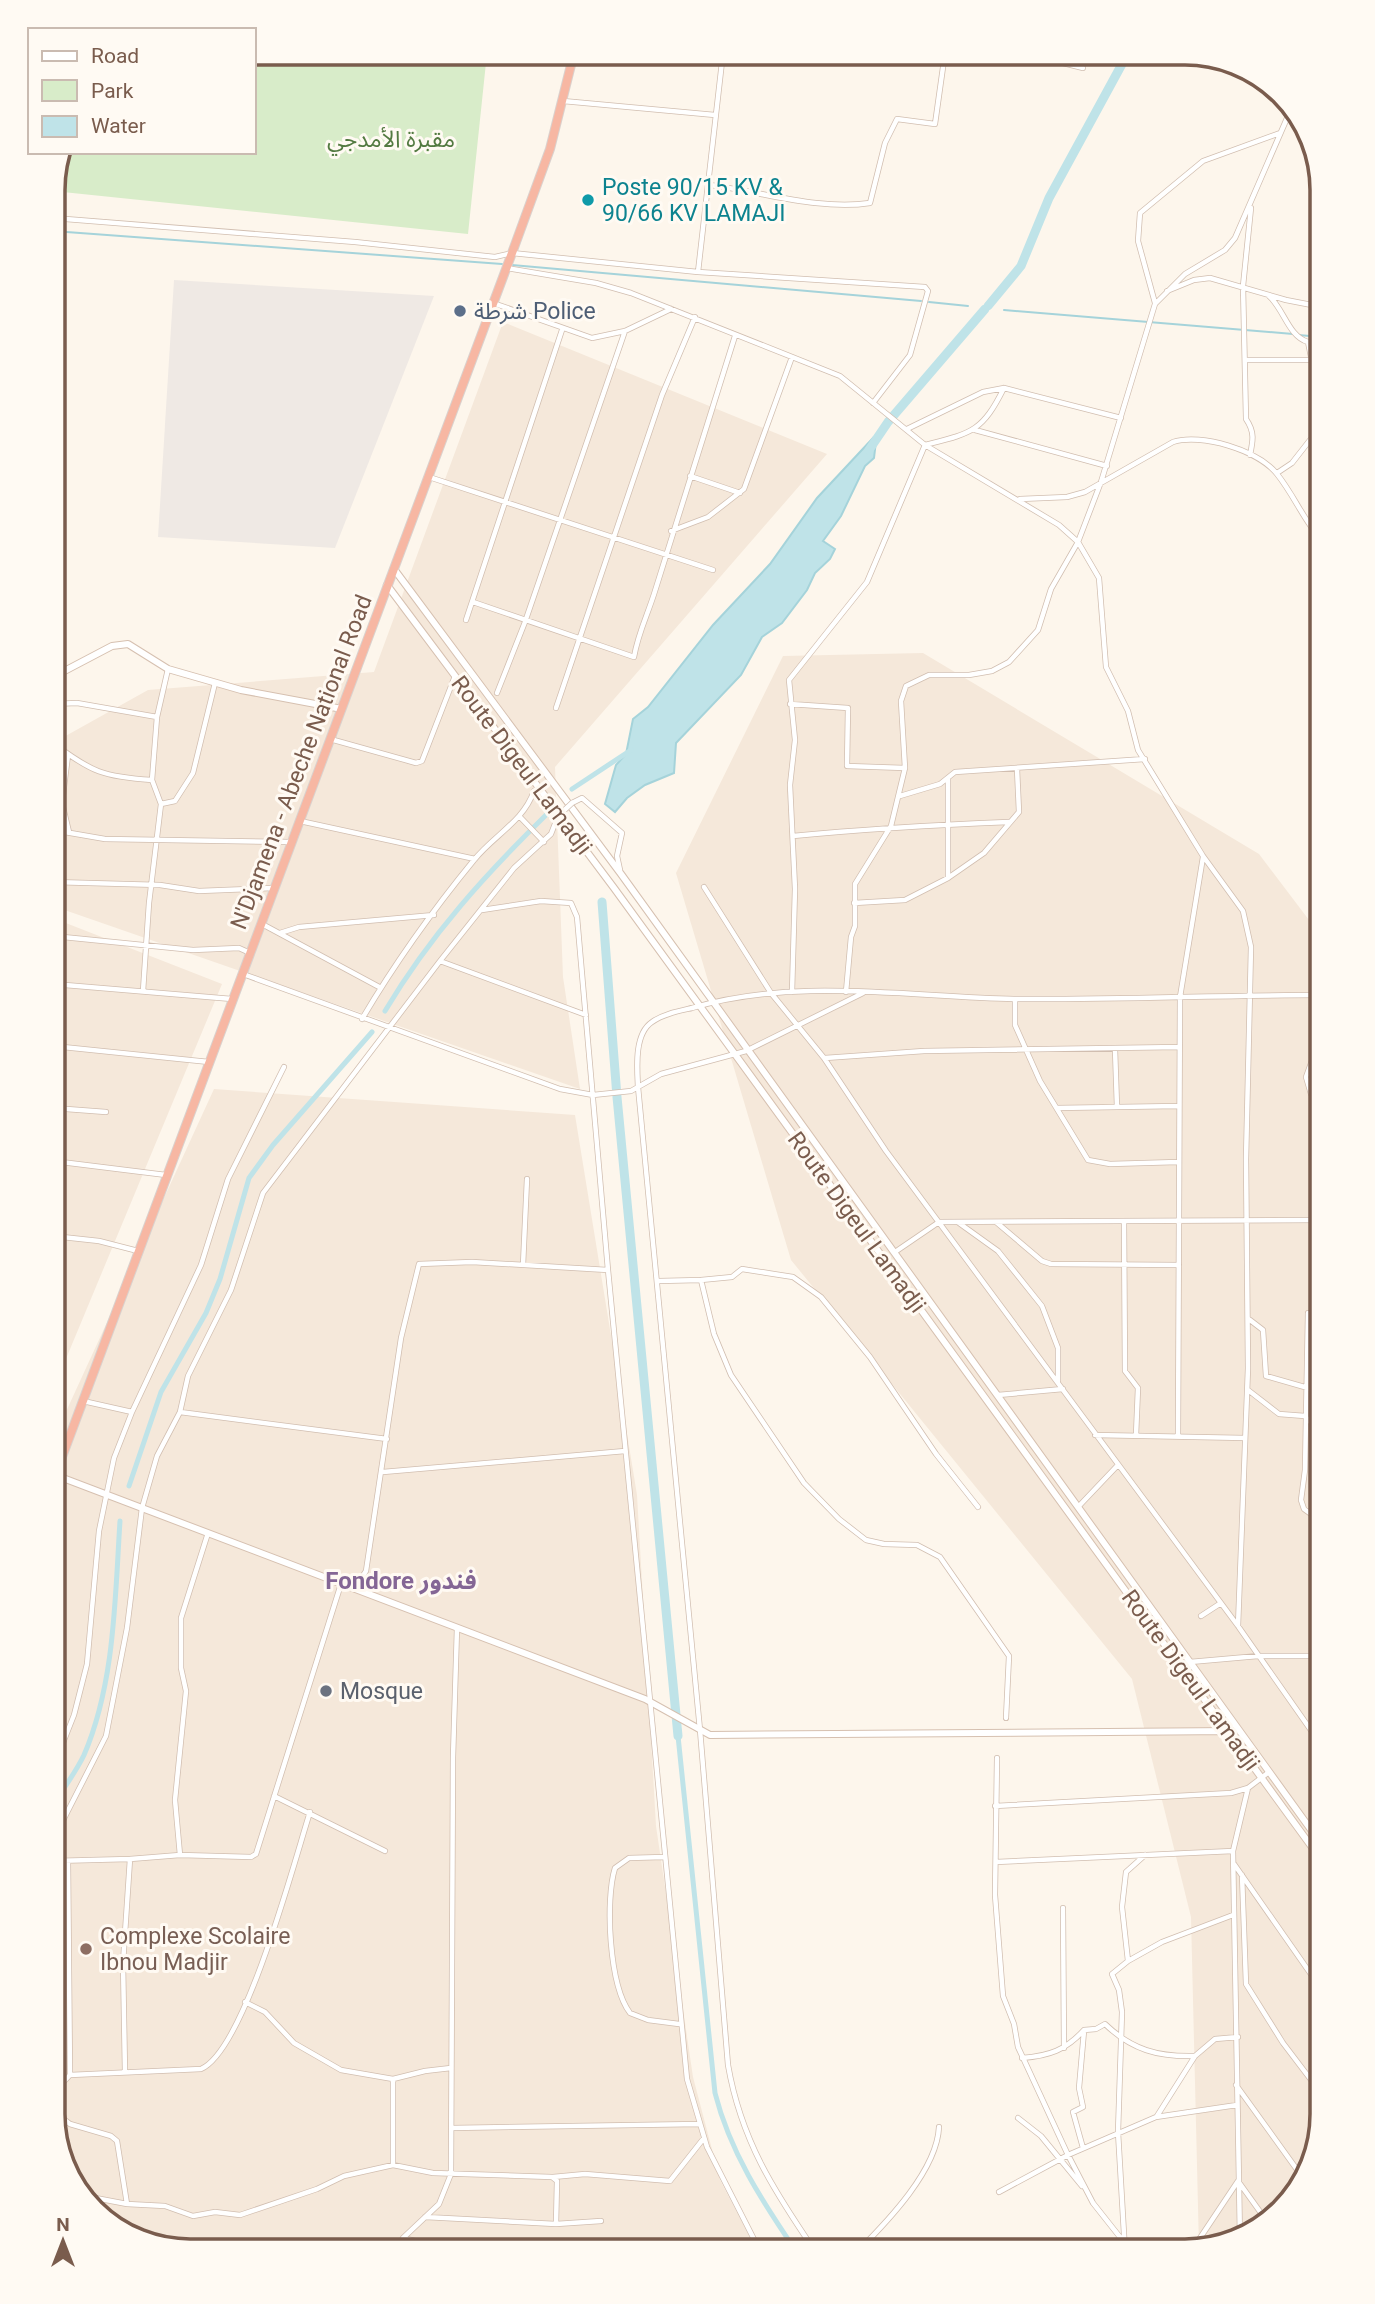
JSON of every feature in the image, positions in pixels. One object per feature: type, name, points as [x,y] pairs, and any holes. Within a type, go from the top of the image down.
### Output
[{"type":"highway","name":"N'Djamena - Abeche National Road","points":[[65,1447],[512,253],[550,149],[571,65]]},
{"type":"main road","name":"Route Digeul Lamadji","points":[[394,569],[621,874],[746,1051],[895,1252],[1310,1828]]},
{"type":"main road","name":"Route Digeul Lamadji","points":[[387,585],[735,1054],[1310,1844]]},
{"type":"main road","points":[[65,668],[120,644],[134,647],[168,669],[341,709]]},
{"type":"main road","points":[[65,1481],[105,1494],[650,1701],[710,1735],[1241,1731]]},
{"type":"street","points":[[698,272],[721,65]]},
{"type":"street","points":[[709,185],[772,197],[834,204],[870,203],[885,143],[897,119],[935,124],[943,65]]},
{"type":"street","points":[[1071,65],[1083,68]]},
{"type":"street","points":[[563,101],[715,114]]},
{"type":"street","points":[[846,992],[851,937],[855,926],[855,884],[891,826],[900,796],[905,768],[901,701],[905,686],[929,675],[969,675],[992,671],[1009,662],[1042,625],[1051,589],[1078,542],[1107,466],[1155,304],[1163,293],[1185,274],[1229,246],[1251,204],[1288,118]]},
{"type":"street","points":[[1155,304],[1138,241],[1137,222],[1144,208],[1203,161],[1282,133]]},
{"type":"street","points":[[1250,455],[1253,440],[1252,428],[1246,419],[1243,286],[1251,204]]},
{"type":"street","points":[[65,219],[495,257],[512,253],[698,272],[926,287],[928,291],[912,352],[873,403]]},
{"type":"street","points":[[506,268],[596,283],[695,317],[735,336],[840,376],[926,445],[1019,499],[1078,542],[1101,585],[1108,676],[1124,700],[1138,750],[1203,856],[1243,911],[1251,947],[1246,1221],[1249,1319],[1238,1626]]},
{"type":"street","points":[[1163,293],[1202,279],[1224,280],[1310,303]]},
{"type":"street","points":[[1245,360],[1310,359],[1308,342],[1301,340],[1276,302],[1266,293]]},
{"type":"street","points":[[492,303],[562,330],[592,338],[625,331],[672,309]]},
{"type":"street","points":[[556,708],[662,395],[695,317]]},
{"type":"street","points":[[466,620],[562,330]]},
{"type":"street","points":[[497,692],[525,622],[625,331]]},
{"type":"street","points":[[473,602],[525,622],[634,657],[671,530],[735,336]]},
{"type":"street","points":[[671,530],[709,517],[740,493],[792,357]]},
{"type":"street","points":[[906,429],[983,392],[1004,388],[1121,418]]},
{"type":"street","points":[[792,992],[795,889],[790,785],[795,740],[788,687],[791,675],[867,582],[926,445],[974,429],[989,418],[1004,388]]},
{"type":"street","points":[[974,429],[1107,466]]},
{"type":"street","points":[[1019,499],[1066,497],[1084,492],[1184,439],[1222,443],[1250,455],[1277,473],[1310,523]]},
{"type":"street","points":[[1277,473],[1292,463],[1310,440]]},
{"type":"street","points":[[428,476],[713,570]]},
{"type":"street","points":[[690,476],[740,493]]},
{"type":"street","points":[[143,991],[161,804],[152,780],[157,717],[168,669]]},
{"type":"street","points":[[330,738],[416,763],[422,761],[455,676]]},
{"type":"street","points":[[161,804],[174,801],[193,773],[215,682]]},
{"type":"street","points":[[65,704],[157,717]]},
{"type":"street","points":[[790,704],[848,708],[847,766],[905,768]]},
{"type":"street","points":[[65,753],[106,776],[152,780]]},
{"type":"street","points":[[65,776],[68,755]]},
{"type":"street","points":[[900,796],[940,784],[955,772],[1145,759]]},
{"type":"street","points":[[854,903],[905,900],[948,878],[984,853],[1019,812],[1017,769]]},
{"type":"street","points":[[948,777],[948,878]]},
{"type":"street","points":[[362,1019],[380,988],[475,859],[520,817],[534,791]]},
{"type":"street","points":[[65,1815],[106,1736],[127,1628],[142,1508],[157,1456],[180,1412],[188,1376],[231,1290],[267,1185],[514,868],[544,842],[558,816],[572,803],[582,798],[621,834],[617,856],[621,874]]},
{"type":"street","points":[[520,817],[544,842]]},
{"type":"street","points":[[65,818],[69,832]]},
{"type":"street","points":[[299,821],[475,859]]},
{"type":"street","points":[[793,836],[859,832],[891,826],[1009,822]]},
{"type":"street","points":[[65,832],[104,839],[291,842]]},
{"type":"street","points":[[1178,1436],[1176,1357],[1180,997],[1203,856]]},
{"type":"street","points":[[65,882],[199,891],[275,888]]},
{"type":"street","points":[[704,887],[771,993],[824,1058],[886,1152],[1238,1626],[1310,1729]]},
{"type":"street","points":[[482,910],[541,901],[571,904],[577,916],[625,1451],[688,2086],[704,2138],[730,2197],[753,2239]]},
{"type":"street","points":[[280,933],[299,927],[434,915]]},
{"type":"street","points":[[261,923],[380,988]]},
{"type":"street","points":[[65,937],[193,950],[229,951],[239,948],[250,953]]},
{"type":"street","points":[[440,961],[586,1015]]},
{"type":"street","points":[[242,974],[389,1030],[560,1089],[593,1095],[623,1093],[661,1074],[746,1051],[864,993]]},
{"type":"street","points":[[65,985],[232,999]]},
{"type":"street","points":[[808,2239],[758,2162],[732,2086],[697,1728],[659,1281],[638,1087],[639,1051],[643,1032],[650,1023],[699,1005],[771,993],[846,992],[1015,999],[1310,995]]},
{"type":"street","points":[[1015,999],[1015,1025],[1026,1051],[1080,1151],[1092,1163],[1178,1162]]},
{"type":"street","points":[[65,1047],[209,1062]]},
{"type":"street","points":[[824,1058],[924,1051],[1179,1047]]},
{"type":"street","points":[[1115,1049],[1117,1107]]},
{"type":"street","points":[[1310,1066],[1306,1077],[1310,1091]]},
{"type":"street","points":[[65,1737],[74,1715],[87,1664],[105,1494],[114,1458],[132,1412],[201,1265],[228,1179],[243,1154],[284,1067]]},
{"type":"street","points":[[1056,1108],[1178,1106]]},
{"type":"street","points":[[65,1109],[106,1112]]},
{"type":"street","points":[[65,1162],[167,1175]]},
{"type":"street","points":[[523,1265],[527,1179]]},
{"type":"street","points":[[895,1252],[939,1222],[1179,1223],[1310,1220]]},
{"type":"street","points":[[995,1221],[1042,1261],[1061,1266],[1179,1265]]},
{"type":"street","points":[[958,1222],[998,1251],[1042,1306],[1057,1341],[1058,1382]]},
{"type":"street","points":[[1124,1223],[1125,1371],[1138,1388],[1136,1435]]},
{"type":"street","points":[[65,1237],[99,1241],[139,1251]]},
{"type":"street","points":[[354,1589],[366,1571],[383,1472],[401,1338],[419,1265],[523,1265],[608,1270]]},
{"type":"street","points":[[659,1281],[732,1277],[742,1269],[793,1277],[812,1288],[870,1357],[936,1454],[978,1507]]},
{"type":"street","points":[[701,1280],[714,1334],[731,1375],[804,1483],[839,1519],[866,1540],[884,1545],[917,1545],[940,1558],[1009,1656],[1006,1718]]},
{"type":"street","points":[[1308,1313],[1301,1505],[1310,1512]]},
{"type":"street","points":[[1249,1319],[1263,1330],[1266,1376],[1310,1388]]},
{"type":"street","points":[[998,1395],[1063,1389]]},
{"type":"street","points":[[1247,1389],[1279,1414],[1304,1416],[1310,1422]]},
{"type":"street","points":[[83,1401],[132,1412]]},
{"type":"street","points":[[180,1412],[387,1439]]},
{"type":"street","points":[[1094,1435],[1245,1437]]},
{"type":"street","points":[[383,1472],[625,1451]]},
{"type":"street","points":[[1079,1506],[1117,1466]]},
{"type":"street","points":[[180,1854],[175,1800],[186,1691],[181,1668],[181,1618],[208,1533]]},
{"type":"street","points":[[65,1862],[180,1854],[254,1857],[341,1584]]},
{"type":"street","points":[[1201,1616],[1221,1603]]},
{"type":"street","points":[[403,2238],[439,2204],[452,2174],[453,1758],[457,1628]]},
{"type":"street","points":[[1189,1662],[1258,1656],[1310,1656]]},
{"type":"street","points":[[997,1758],[995,1806],[998,1955],[1003,1996],[1022,2058],[1088,2194]]},
{"type":"street","points":[[995,1806],[1231,1793],[1248,1788],[1270,1772]]},
{"type":"street","points":[[1240,2227],[1233,1851],[1248,1788]]},
{"type":"street","points":[[274,1796],[385,1851]]},
{"type":"street","points":[[65,2081],[71,2075],[201,2069],[209,2065],[232,2037],[260,1972],[310,1812]]},
{"type":"street","points":[[996,1862],[1233,1851]]},
{"type":"street","points":[[1128,1961],[1122,1907],[1126,1871],[1146,1855]]},
{"type":"street","points":[[664,1857],[629,1858],[615,1868],[611,1947],[615,1975],[629,2013],[648,2020],[680,2024]]},
{"type":"street","points":[[125,2072],[123,1953],[130,1859]]},
{"type":"street","points":[[68,1862],[71,2075]]},
{"type":"street","points":[[1233,1863],[1310,1973]]},
{"type":"street","points":[[1242,1875],[1246,1984],[1283,2043],[1310,2079]]},
{"type":"street","points":[[1063,1908],[1064,2048]]},
{"type":"street","points":[[1124,2239],[1118,2132],[1121,2039],[1119,1990],[1112,1974],[1128,1961],[1172,1937],[1233,1915]]},
{"type":"street","points":[[245,2002],[265,2012],[294,2043],[341,2070],[393,2079],[451,2068]]},
{"type":"street","points":[[1022,2058],[1046,2056],[1064,2048],[1084,2030],[1096,2029],[1105,2024],[1121,2039],[1140,2050],[1165,2057],[1195,2056]]},
{"type":"street","points":[[1083,2148],[1073,2112],[1083,2107],[1079,2088],[1084,2030]]},
{"type":"street","points":[[1156,2117],[1195,2056],[1215,2039],[1238,2037]]},
{"type":"street","points":[[393,2079],[393,2165]]},
{"type":"street","points":[[1236,2084],[1297,2170]]},
{"type":"street","points":[[999,2192],[1068,2155],[1156,2117],[1237,2105]]},
{"type":"street","points":[[1018,2118],[1041,2137],[1122,2239]]},
{"type":"street","points":[[65,2121],[111,2136],[117,2141],[127,2204]]},
{"type":"street","points":[[453,2128],[700,2124]]},
{"type":"street","points":[[870,2239],[890,2220],[936,2149],[939,2127]]},
{"type":"street","points":[[97,2198],[127,2204],[159,2205],[193,2216],[215,2212],[240,2215],[317,2189],[344,2176],[393,2165],[452,2174],[552,2177],[585,2174],[670,2181],[704,2138]]},
{"type":"street","points":[[552,2177],[557,2181],[556,2224]]},
{"type":"street","points":[[1238,2180],[1261,2213]]},
{"type":"street","points":[[1200,2238],[1238,2180]]},
{"type":"street","points":[[424,2217],[556,2224],[601,2221]]},
{"type":"street","points":[[403,2238],[407,2239]]},
{"type":"shaded area","points":[[174,280],[434,296],[335,548],[158,537]]},
{"type":"shaded area","points":[[503,322],[827,454],[555,767],[563,977],[580,1089],[65,910],[65,736],[148,690],[374,672]]},
{"type":"shaded area","points":[[923,653],[1259,854],[1310,921],[1309,2131],[1304,2155],[1279,2197],[1255,2218],[1218,2235],[1199,2238],[1191,1917],[1132,1679],[791,1260],[676,873],[783,656]]},
{"type":"shaded area","points":[[65,923],[222,984],[65,1361]]},
{"type":"shaded area","points":[[214,1089],[575,1115],[637,1495],[656,1826],[693,2077],[720,2180],[751,2239],[165,2237],[149,2233],[120,2218],[96,2197],[71,2155],[65,2115],[65,1414]]},
{"type":"green space","name":"مقبرة الأمدجي","points":[[256,65],[486,65],[468,234],[65,192],[66,173],[70,154],[256,154]]},
{"type":"water","points":[[873,438],[876,441],[874,458],[865,466],[841,516],[823,541],[835,549],[830,559],[815,573],[807,590],[782,623],[762,637],[741,675],[676,743],[674,773],[645,785],[627,798],[615,812],[605,804],[616,765],[626,754],[633,719],[648,707],[713,625],[770,564],[817,498]]},
{"type":"waterway","points":[[988,306],[1021,266],[1049,198],[1121,65]]},
{"type":"waterway","points":[[65,232],[502,264]]},
{"type":"waterway","points":[[512,265],[921,301]]},
{"type":"waterway","points":[[929,302],[968,306]]},
{"type":"waterway","points":[[869,450],[888,422],[985,309]]},
{"type":"waterway","points":[[1004,310],[1293,334]]},
{"type":"waterway","points":[[1298,335],[1310,336]]},
{"type":"waterway","points":[[572,789],[631,750]]},
{"type":"waterway","points":[[385,1011],[421,956],[460,906],[548,813]]},
{"type":"waterway","points":[[602,902],[617,1097],[678,1736]]},
{"type":"waterway","points":[[129,1486],[161,1392],[206,1313],[220,1279],[249,1178],[273,1145],[372,1032]]},
{"type":"waterway","points":[[65,1786],[84,1755],[102,1699],[112,1640],[120,1521]]},
{"type":"waterway","points":[[678,1736],[715,2093],[738,2156],[759,2195],[788,2239]]},
{"type":"place","name":"Poste 90/15 KV & 90/66 KV LAMAJI","points":[[588,200]]},
{"type":"place","name":"شرطة Police","points":[[460,311]]},
{"type":"place","name":"Mosque","points":[[326,1691]]},
{"type":"place","name":"Complexe Scolaire Ibnou Madjir","points":[[86,1949]]},
{"type":"district","name":"Fondore فندور","points":[[401,1581]]}]
